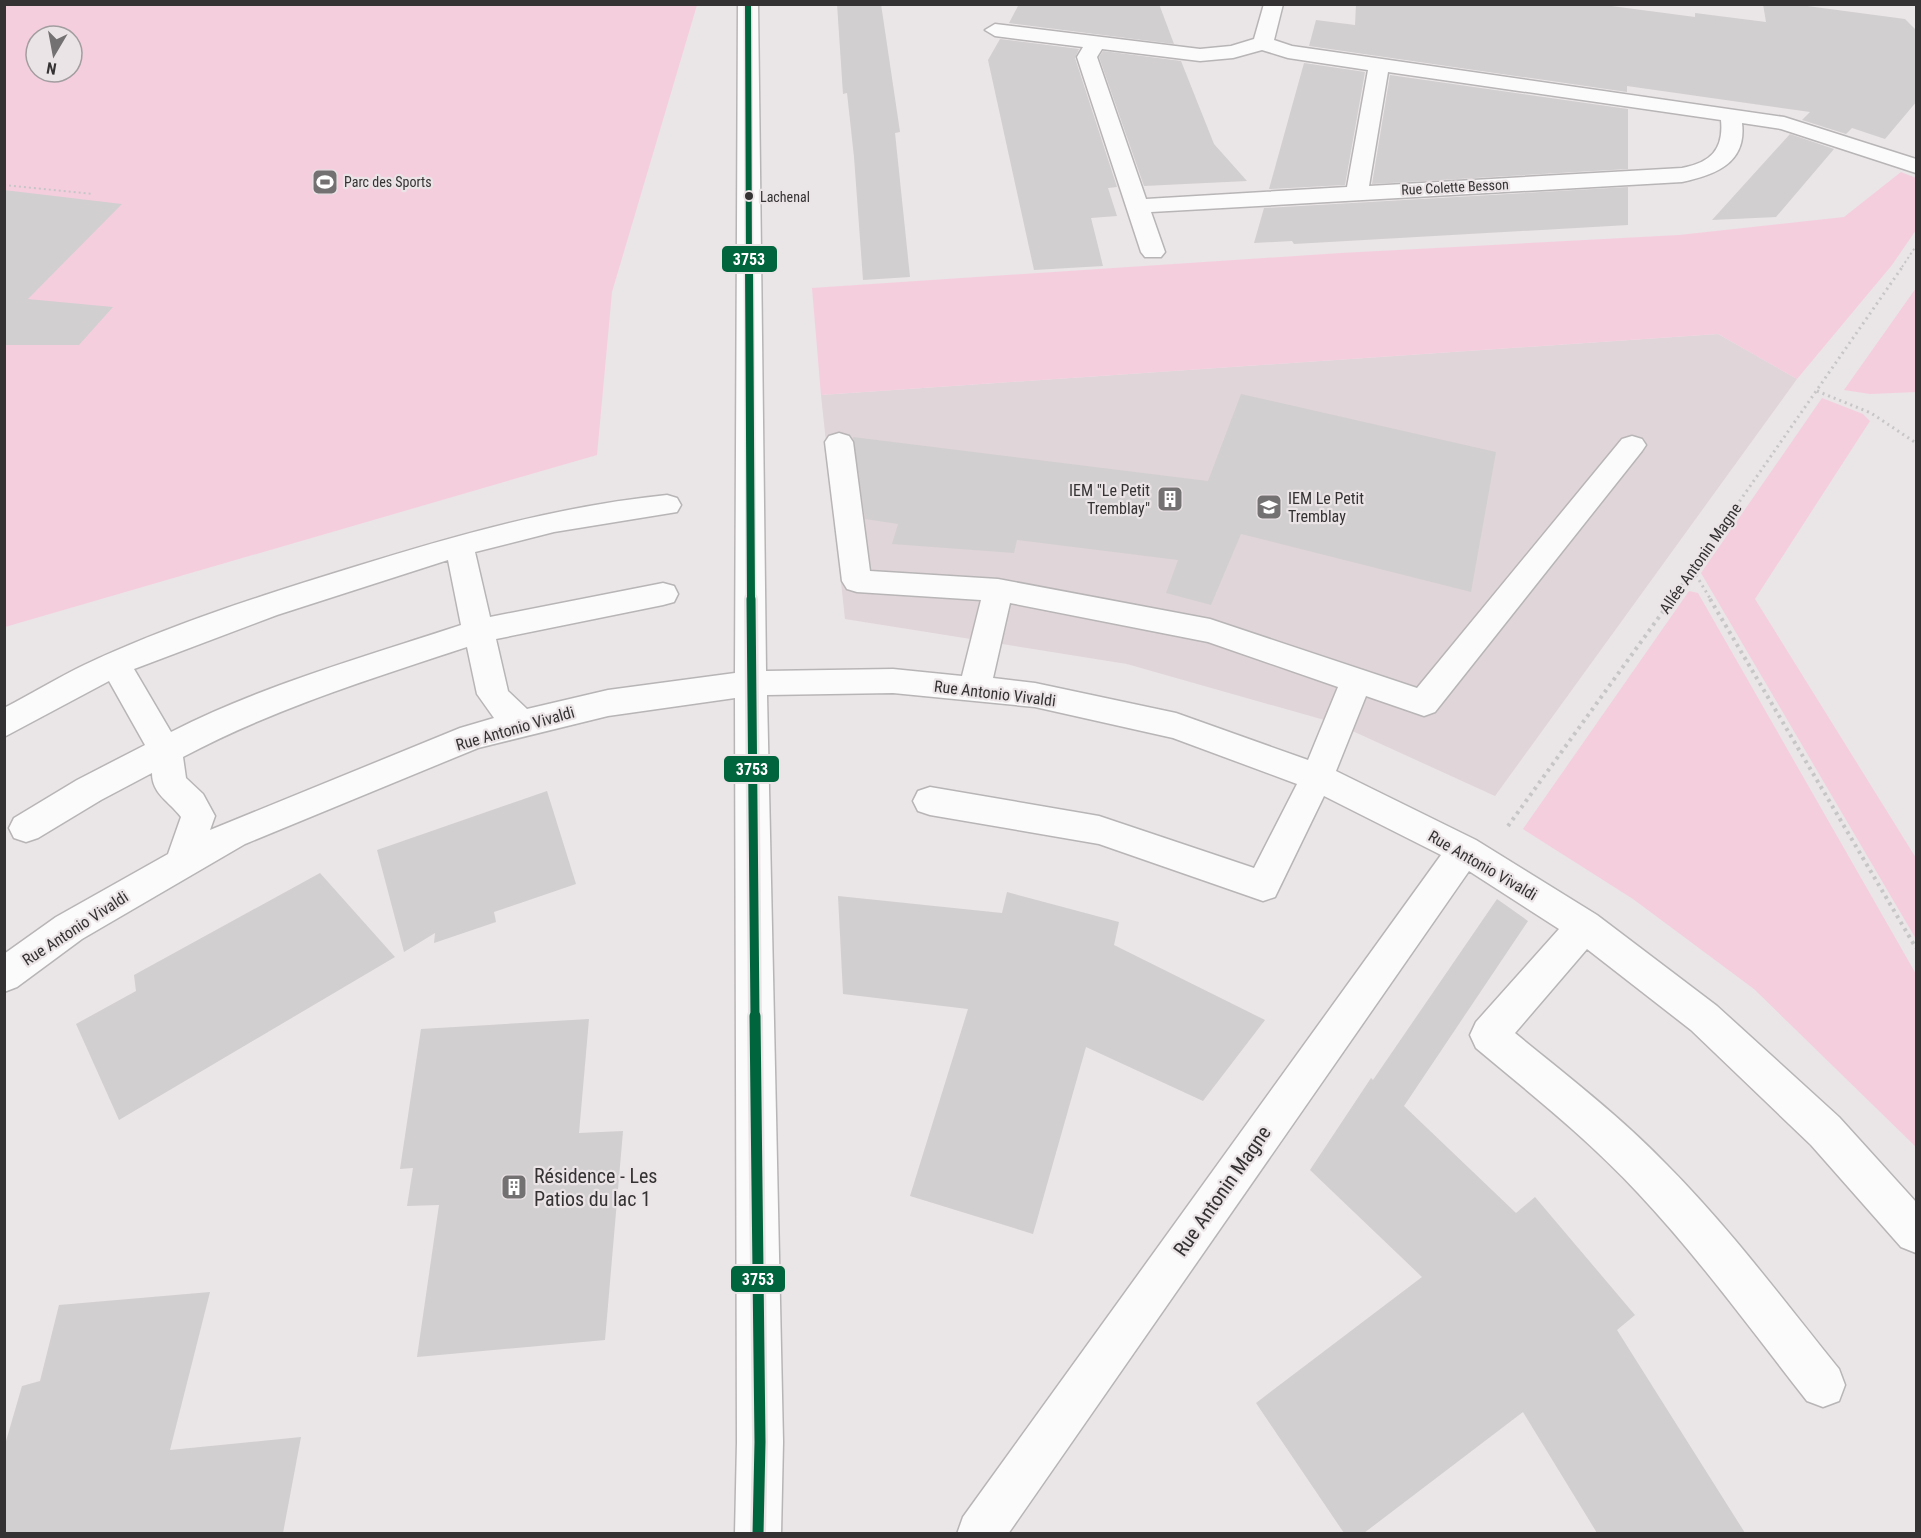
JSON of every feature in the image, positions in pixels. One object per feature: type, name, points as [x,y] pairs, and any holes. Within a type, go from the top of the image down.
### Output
[{"type":"street","points":[[748,4],[751,683],[760,1442],[758,1533]]},
{"type":"street","points":[[1263,43],[1274,4]]},
{"type":"street","points":[[995,30],[1200,55],[1233,52],[1263,43],[1288,52],[1784,123],[1917,166]]},
{"type":"street","points":[[1096,42],[1087,57],[1153,252]]},
{"type":"street","points":[[1357,192],[1378,65]]},
{"type":"street","name":"Rue Colette Besson","points":[[1137,206],[1682,175],[1705,171],[1723,159],[1734,142],[1731,116]]},
{"type":"street","points":[[839,442],[857,581],[998,590],[1210,631],[1424,703],[1632,446]]},
{"type":"street","points":[[4,724],[116,665],[236,617],[459,545],[554,520],[612,509],[667,505]]},
{"type":"street","points":[[459,545],[477,631],[492,681],[493,696],[522,723]]},
{"type":"street","points":[[975,689],[998,590]]},
{"type":"street","points":[[26,828],[89,790],[222,721],[302,690],[477,631],[663,594]]},
{"type":"street","points":[[116,665],[165,751],[169,765],[168,783],[191,804],[198,816],[182,861]]},
{"type":"street","name":"Rue Antonio Vivaldi","points":[[4,975],[69,928],[182,861],[233,834],[471,737],[522,723],[608,703],[751,683],[893,681],[1035,695],[1176,726],[1317,777],[1464,850],[1584,926],[1712,1026],[1825,1131],[1917,1232]]},
{"type":"street","points":[[930,801],[1099,830],[1263,886],[1317,777],[1356,681]]},
{"type":"street","name":"Rue Antonin Magne","points":[[980,1533],[1464,850]]},
{"type":"street","points":[[1584,926],[1489,1035],[1576,1108],[1652,1178],[1726,1263],[1822,1385]]},
{"type":"path","points":[[4,185],[93,194]]},
{"type":"path","name":"Allée Antonin Magne","points":[[1464,850],[1509,826],[1693,570],[1917,246]]},
{"type":"path","points":[[1817,391],[1871,413],[1917,442]]},
{"type":"path","points":[[1693,570],[1917,948]]},
{"type":"shaded area","name":"Parc des Sports","points":[[5,5],[697,5],[612,292],[597,455],[5,627]]},
{"type":"shaded area","points":[[1901,172],[1916,178],[1916,230],[1892,265],[1797,379],[1718,334],[821,395],[812,288],[1341,253],[1679,235],[1844,217]]},
{"type":"shaded area","points":[[1916,288],[1916,392],[1870,394],[1844,390]]},
{"type":"shaded area","name":"IEM Le Petit Tremblay","points":[[1718,334],[1797,379],[1495,796],[1335,723],[1127,664],[845,619],[821,395]]},
{"type":"shaded area","points":[[1822,398],[1863,414],[1870,421],[1755,599],[1916,858],[1916,939],[1701,573]]},
{"type":"shaded area","points":[[1689,591],[1698,593],[1916,974],[1916,1147],[1754,989],[1633,899],[1523,829]]},
{"type":"building","points":[[837,4],[881,4],[900,132],[895,133],[910,277],[863,280],[854,157],[847,93],[843,94]]},
{"type":"building","points":[[1019,4],[1159,4],[1174,44],[1009,23]]},
{"type":"building","points":[[1356,4],[1596,4],[1695,17],[1695,13],[1766,22],[1763,4],[1792,4],[1905,19],[1917,31],[1917,101],[1885,139],[1852,128],[1846,134],[1802,120],[1810,112],[1627,86],[1627,92],[1309,46],[1316,20],[1355,25]]},
{"type":"building","points":[[1000,39],[1079,49],[1075,58],[1117,187],[1108,188],[1117,216],[1091,218],[1103,266],[1034,270],[988,60]]},
{"type":"building","points":[[1103,51],[1181,61],[1214,144],[1247,181],[1144,186],[1099,57]]},
{"type":"building","points":[[1304,63],[1365,72],[1345,185],[1269,189]]},
{"type":"building","points":[[1390,75],[1628,109],[1628,169],[1372,184]]},
{"type":"building","points":[[1790,134],[1834,149],[1776,217],[1712,220]]},
{"type":"building","points":[[1628,187],[1628,225],[1294,244],[1292,241],[1254,243],[1264,208]]},
{"type":"building","points":[[4,190],[122,204],[28,299],[113,307],[79,345],[4,345]]},
{"type":"building","name":"IEM \"Le Petit Tremblay\"","points":[[1241,394],[1496,452],[1471,592],[1241,534],[1211,605],[1166,593],[1178,560],[1017,540],[1014,553],[892,544],[898,524],[865,519],[853,437],[1208,481]]},
{"type":"building","points":[[547,791],[576,884],[494,912],[496,922],[434,943],[435,933],[404,952],[377,850]]},
{"type":"building","points":[[320,873],[395,957],[119,1120],[76,1024],[136,991],[134,975]]},
{"type":"building","points":[[1007,892],[1119,922],[1114,945],[1265,1020],[1203,1101],[1086,1047],[1033,1234],[910,1196],[968,1009],[843,994],[838,896],[1002,913]]},
{"type":"building","points":[[1497,899],[1528,921],[1404,1106],[1516,1213],[1535,1197],[1635,1315],[1617,1330],[1745,1533],[1597,1533],[1523,1412],[1364,1533],[1344,1533],[1256,1403],[1422,1277],[1310,1170],[1371,1078],[1373,1080]]},
{"type":"building","name":"Résidence - Les Patios du lac 1","points":[[589,1019],[579,1133],[623,1131],[605,1340],[417,1357],[439,1205],[407,1206],[413,1168],[400,1169],[421,1029]]},
{"type":"building","points":[[210,1292],[170,1450],[301,1437],[283,1533],[4,1533],[4,1448],[22,1386],[40,1381],[59,1305]]},
{"type":"transit line","name":"3753","points":[[748,4],[751,707],[760,1442],[758,1534]]},
{"type":"place","name":"Parc des Sports","points":[[325,182]]},
{"type":"place","name":"Lachenal","points":[[749,196]]},
{"type":"place","name":"IEM \"Le Petit Tremblay\"","points":[[1170,499]]},
{"type":"place","name":"IEM Le Petit Tremblay","points":[[1269,507]]},
{"type":"place","name":"Résidence - Les Patios du lac 1","points":[[514,1187]]}]
